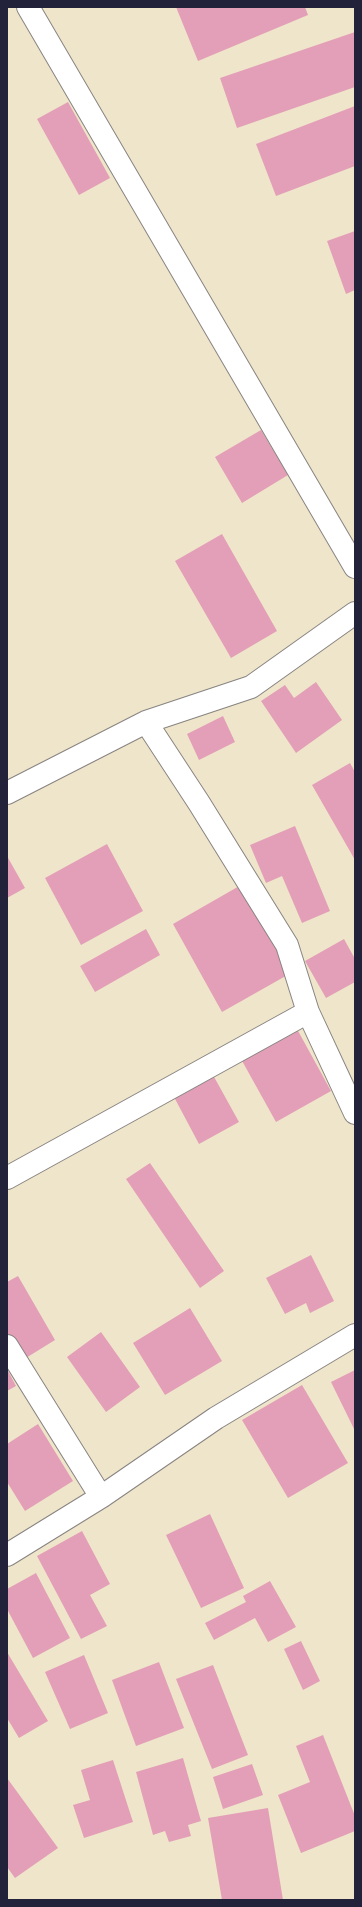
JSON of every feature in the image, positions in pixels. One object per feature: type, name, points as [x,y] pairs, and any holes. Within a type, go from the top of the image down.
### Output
[{"type":"street","points":[[28,7],[355,568]]},
{"type":"street","points":[[7,794],[146,722],[251,687],[355,613]]},
{"type":"street","points":[[146,722],[199,803],[287,946],[308,1012],[355,1113]]},
{"type":"street","points":[[7,1178],[308,1012]]},
{"type":"street","points":[[7,1555],[101,1497],[216,1418],[355,1335]]},
{"type":"street","points":[[7,1346],[101,1497]]},
{"type":"building","points":[[176,7],[305,7],[308,15],[198,61]]},
{"type":"building","points":[[355,32],[355,87],[237,128],[220,78]]},
{"type":"building","points":[[68,102],[110,178],[79,195],[37,119]]},
{"type":"building","points":[[355,106],[355,166],[276,196],[256,144]]},
{"type":"building","points":[[355,231],[355,290],[346,294],[327,241]]},
{"type":"building","points":[[261,430],[288,475],[242,503],[215,457]]},
{"type":"building","points":[[222,534],[277,631],[231,658],[175,561]]},
{"type":"building","points":[[316,682],[342,720],[296,753],[261,701],[285,685],[294,698]]},
{"type":"building","points":[[223,716],[235,742],[199,760],[187,734]]},
{"type":"building","points":[[350,763],[355,772],[355,860],[312,785]]},
{"type":"building","points":[[295,826],[330,911],[302,923],[282,876],[266,883],[250,845]]},
{"type":"building","points":[[107,844],[143,911],[81,945],[45,878]]},
{"type":"building","points":[[7,856],[25,888],[7,898]]},
{"type":"building","points":[[241,885],[291,973],[222,1012],[173,924]]},
{"type":"building","points":[[146,929],[160,955],[95,992],[80,966]]},
{"type":"building","points":[[344,939],[355,959],[355,982],[326,998],[305,961]]},
{"type":"building","points":[[297,1029],[331,1091],[276,1122],[241,1059]]},
{"type":"building","points":[[213,1075],[239,1122],[199,1144],[174,1097]]},
{"type":"building","points":[[150,1163],[224,1271],[200,1288],[126,1179]]},
{"type":"building","points":[[311,1255],[334,1301],[310,1313],[306,1303],[285,1314],[266,1278]]},
{"type":"building","points":[[18,1276],[55,1340],[21,1361],[7,1338],[7,1282]]},
{"type":"building","points":[[190,1308],[222,1361],[165,1395],[133,1343]]},
{"type":"building","points":[[101,1332],[140,1387],[106,1412],[67,1357]]},
{"type":"building","points":[[7,1369],[16,1386],[7,1391]]},
{"type":"building","points":[[355,1370],[355,1431],[331,1382]]},
{"type":"building","points":[[302,1385],[348,1463],[288,1498],[242,1420]]},
{"type":"building","points":[[38,1424],[73,1481],[25,1511],[7,1482],[7,1444]]},
{"type":"building","points":[[210,1514],[244,1588],[201,1608],[166,1535]]},
{"type":"building","points":[[82,1531],[110,1584],[90,1595],[107,1626],[81,1639],[37,1556]]},
{"type":"building","points":[[36,1573],[70,1638],[33,1658],[7,1609],[7,1589]]},
{"type":"building","points":[[270,1581],[296,1627],[268,1642],[255,1618],[214,1640],[205,1623],[246,1602],[243,1596]]},
{"type":"building","points":[[301,1641],[320,1681],[303,1690],[284,1649]]},
{"type":"building","points":[[7,1652],[48,1721],[19,1738],[7,1718]]},
{"type":"building","points":[[84,1655],[108,1713],[70,1729],[45,1672]]},
{"type":"building","points":[[159,1662],[184,1728],[136,1746],[112,1680]]},
{"type":"building","points":[[213,1665],[248,1755],[212,1769],[176,1679]]},
{"type":"building","points":[[323,1735],[355,1816],[355,1831],[301,1853],[278,1795],[310,1782],[296,1746]]},
{"type":"building","points":[[183,1758],[201,1821],[188,1825],[191,1836],[169,1842],[165,1831],[153,1835],[136,1772]]},
{"type":"building","points":[[113,1760],[133,1822],[84,1838],[73,1805],[90,1800],[81,1770]]},
{"type":"building","points":[[252,1764],[263,1795],[223,1809],[213,1777]]},
{"type":"building","points":[[7,1778],[58,1848],[15,1878],[7,1867]]},
{"type":"building","points":[[268,1808],[283,1900],[222,1900],[208,1818]]}]
